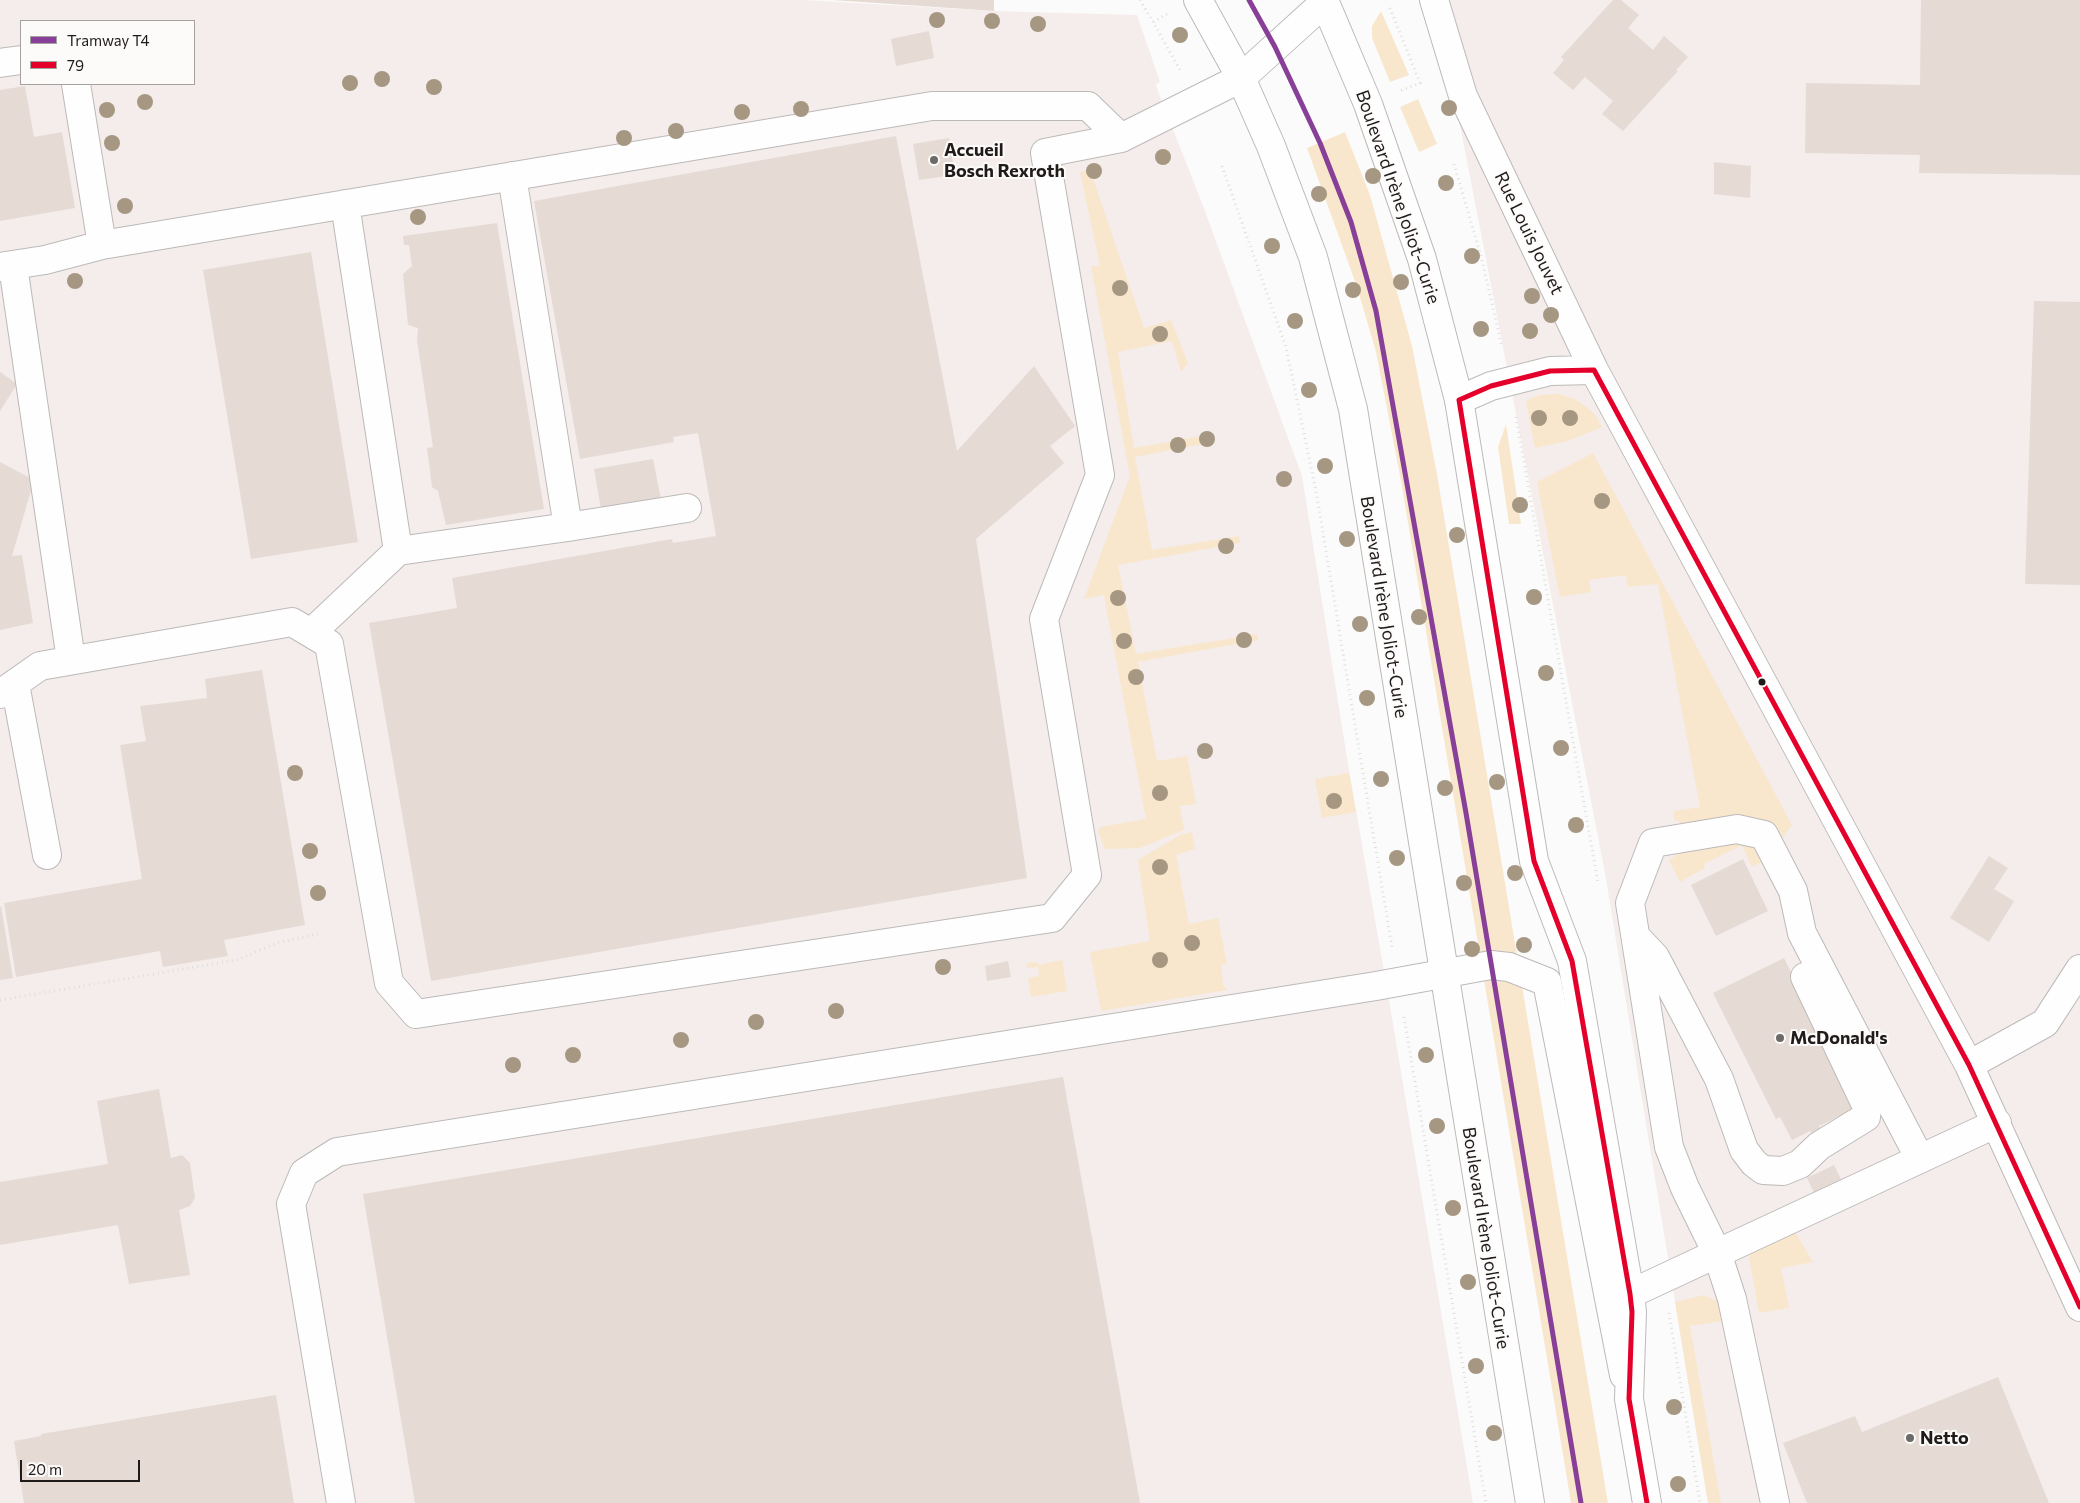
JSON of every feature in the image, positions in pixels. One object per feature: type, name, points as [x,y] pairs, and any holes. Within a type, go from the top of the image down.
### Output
[{"type":"main road","name":"Boulevard Irène Joliot-Curie","points":[[1198,0],[1241,78],[1271,146],[1313,257],[1353,409],[1530,1503]]},
{"type":"main road","name":"Rue Louis Jouvet","points":[[1434,0],[1463,96],[1594,370],[1969,1064],[2080,1307]]},
{"type":"main road","name":"Boulevard Irène Joliot-Curie","points":[[1241,78],[1326,1],[1368,104],[1419,250],[1459,400],[1534,861],[1572,961],[1630,1294],[1632,1312],[1629,1399]]},
{"type":"main road","points":[[0,63],[20,60]]},
{"type":"main road","points":[[46,855],[8,689],[40,666],[292,622],[329,644],[389,983],[416,1014],[1052,918],[1086,875],[1044,619],[1100,475],[1045,153],[1121,138],[1241,78]]},
{"type":"main road","points":[[76,85],[102,245]]},
{"type":"main road","points":[[71,660],[7,266],[45,260],[102,245],[932,106],[1088,106],[1121,138]]},
{"type":"main road","points":[[512,176],[568,527]]},
{"type":"main road","points":[[345,204],[398,551]]},
{"type":"main road","points":[[1459,400],[1510,381],[1550,371],[1594,370]]},
{"type":"main road","points":[[312,633],[398,551],[687,508]]},
{"type":"main road","points":[[1636,937],[1655,957],[1719,1079],[1744,1150],[1754,1163],[1763,1170],[1783,1171],[1800,1164],[1818,1146],[1866,1117],[1867,1107],[1803,972],[1802,933],[1793,890],[1764,835],[1737,829],[1653,843],[1630,903],[1669,1147],[1685,1188],[1717,1253],[1732,1299],[1774,1503]]},
{"type":"main road","points":[[1802,933],[1920,1159]]},
{"type":"main road","name":"Boulevard Irène Joliot-Curie","points":[[1443,972],[1491,965],[1509,967],[1547,982],[1629,1399],[1647,1503]]},
{"type":"main road","points":[[1969,1064],[2045,1023],[2080,969]]},
{"type":"main road","points":[[341,1503],[292,1204],[304,1173],[337,1152],[1398,981],[1443,972]]},
{"type":"main road","points":[[1630,1294],[1997,1123]]},
{"type":"path","points":[[1140,0],[1184,77]]},
{"type":"path","points":[[1390,8],[1424,92]]},
{"type":"path","points":[[1153,22],[1167,14]]},
{"type":"path","points":[[1399,91],[1420,83]]},
{"type":"path","points":[[1450,156],[1481,256],[1510,381]]},
{"type":"path","points":[[1222,166],[1286,347],[1316,491],[1486,1503]]},
{"type":"path","points":[[0,1000],[237,960],[279,942],[318,934]]},
{"type":"shaded area","points":[[0,0],[805,0],[994,11],[1137,15],[1160,82],[1156,84],[1159,94],[1202,203],[1302,476],[1347,758],[1473,1503],[0,1503]]},
{"type":"shaded area","points":[[1446,0],[2080,0],[2080,1503],[1708,1503],[1605,873],[1445,48]]},
{"type":"shaded area","points":[[1381,11],[1409,75],[1390,82],[1372,38],[1372,26]]},
{"type":"shaded area","points":[[1418,99],[1437,144],[1419,152],[1400,107]]},
{"type":"shaded area","points":[[1345,132],[1370,195],[1412,346],[1437,474],[1608,1503],[1571,1503],[1401,481],[1376,352],[1357,287],[1307,148]]},
{"type":"shaded area","points":[[1090,170],[1144,328],[1171,320],[1188,363],[1181,372],[1172,341],[1118,352],[1134,448],[1213,434],[1214,442],[1135,457],[1152,550],[1239,536],[1240,543],[1118,565],[1136,654],[1257,634],[1258,640],[1138,662],[1157,761],[1187,756],[1196,804],[1180,806],[1184,830],[1140,848],[1105,849],[1098,831],[1100,827],[1146,819],[1104,595],[1084,599],[1130,476],[1091,266],[1100,266],[1080,172]]},
{"type":"shaded area","points":[[1559,394],[1575,399],[1589,409],[1596,416],[1602,427],[1568,441],[1535,448],[1526,401],[1539,395]]},
{"type":"shaded area","points":[[1506,424],[1521,524],[1509,524],[1498,447]]},
{"type":"shaded area","points":[[1593,453],[1792,825],[1778,844],[1683,824],[1674,819],[1674,811],[1700,807],[1658,584],[1628,587],[1626,575],[1589,580],[1591,592],[1560,597],[1537,482]]},
{"type":"shaded area","points":[[1349,773],[1356,812],[1322,818],[1315,779]]},
{"type":"shaded area","points":[[1192,832],[1195,849],[1176,855],[1189,924],[1218,918],[1227,964],[1221,965],[1223,985],[1227,990],[1101,1011],[1090,952],[1150,941],[1138,860],[1180,835]]},
{"type":"shaded area","points":[[1735,841],[1753,845],[1762,862],[1752,867],[1742,845],[1704,864],[1705,868],[1680,882],[1669,860],[1681,852]]},
{"type":"shaded area","points":[[1062,960],[1067,991],[1031,997],[1028,978],[1039,976],[1038,967],[1027,968],[1026,963],[1037,962],[1038,965]]},
{"type":"shaded area","points":[[1794,1230],[1813,1262],[1781,1268],[1789,1308],[1759,1313],[1749,1257],[1750,1253]]},
{"type":"shaded area","points":[[1704,1295],[1717,1301],[1721,1307],[1723,1321],[1690,1326],[1721,1503],[1708,1503],[1675,1302]]},
{"type":"building","points":[[832,0],[994,0],[994,11]]},
{"type":"building","points":[[1613,0],[1621,0],[1639,15],[1628,28],[1653,50],[1664,36],[1688,57],[1676,70],[1678,71],[1623,131],[1602,114],[1613,101],[1585,77],[1573,90],[1553,73],[1564,60],[1561,57]]},
{"type":"building","points":[[1921,0],[2080,0],[2080,175],[1919,173],[1920,155],[1805,153],[1806,83],[1920,85]]},
{"type":"building","points":[[929,31],[934,58],[896,66],[891,39]]},
{"type":"building","points":[[25,86],[34,137],[62,132],[75,208],[0,221],[0,90]]},
{"type":"building","points":[[896,136],[957,451],[1034,366],[1075,426],[1050,446],[1064,463],[976,539],[1027,878],[431,981],[369,623],[457,608],[452,578],[672,539],[673,543],[716,536],[698,433],[673,437],[674,442],[580,459],[534,201]]},
{"type":"building","name":"Accueil Bosch Rexroth","points":[[949,138],[955,175],[919,180],[913,144]]},
{"type":"building","points":[[1714,162],[1751,166],[1750,198],[1714,194]]},
{"type":"building","points":[[497,223],[544,509],[446,525],[438,491],[432,487],[427,448],[433,447],[417,340],[418,328],[408,325],[403,274],[412,266],[409,245],[404,245],[403,236]]},
{"type":"building","points":[[311,252],[358,542],[251,559],[203,270]]},
{"type":"building","points":[[2034,301],[2080,302],[2080,585],[2025,584]]},
{"type":"building","points":[[0,372],[17,384],[0,411]]},
{"type":"building","points":[[653,459],[661,499],[601,509],[594,469]]},
{"type":"building","points":[[0,462],[34,480],[12,556],[22,555],[33,623],[0,630]]},
{"type":"building","points":[[262,670],[305,925],[224,940],[228,956],[163,967],[160,951],[16,977],[4,903],[142,879],[120,745],[146,741],[140,706],[207,698],[205,679]]},
{"type":"building","points":[[1989,856],[2008,868],[1994,889],[2014,901],[1989,942],[1950,918]]},
{"type":"building","points":[[1743,859],[1768,911],[1716,936],[1691,885]]},
{"type":"building","points":[[0,907],[13,978],[0,980]]},
{"type":"building","name":"McDonald's","points":[[1784,958],[1847,1084],[1854,1109],[1819,1126],[1824,1134],[1814,1139],[1810,1131],[1792,1140],[1780,1117],[1776,1119],[1713,993]]},
{"type":"building","points":[[1008,961],[1011,977],[987,981],[985,966]]},
{"type":"building","points":[[1063,1077],[1140,1503],[415,1503],[363,1194]]},
{"type":"building","points":[[159,1089],[171,1158],[182,1155],[190,1163],[195,1198],[190,1206],[179,1210],[190,1275],[129,1284],[118,1225],[0,1245],[0,1182],[108,1164],[97,1101]]},
{"type":"building","points":[[1834,1165],[1842,1181],[1815,1195],[1807,1178]]},
{"type":"building","name":"Netto","points":[[1998,1377],[2049,1503],[1807,1503],[1783,1443],[1855,1416],[1862,1432]]},
{"type":"building","points":[[276,1395],[294,1503],[24,1503],[14,1441],[41,1436],[41,1434]]},
{"type":"tram line","name":"T4","points":[[1249,0],[1275,47],[1320,143],[1351,222],[1376,311],[1466,813],[1581,1503]]},
{"type":"transit line","name":"79","points":[[1647,1503],[1629,1399],[1632,1312],[1630,1294],[1572,961],[1534,861],[1459,400],[1491,386],[1550,371],[1594,370],[1969,1065],[2080,1307]]},
{"type":"place","name":"Accueil Bosch Rexroth","points":[[934,160]]},
{"type":"place","name":"McDonald's","points":[[1780,1038]]},
{"type":"place","name":"Netto","points":[[1910,1438]]}]
